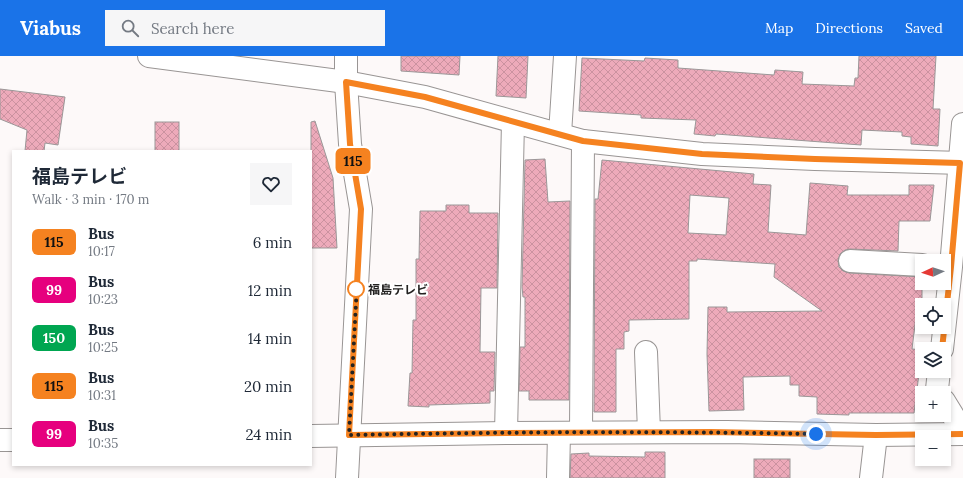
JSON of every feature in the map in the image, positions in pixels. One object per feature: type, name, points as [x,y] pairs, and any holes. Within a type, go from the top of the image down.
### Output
[{"type":"street","points":[[150,56],[346,82],[425,97],[583,141],[702,154],[961,163]]},
{"type":"street","points":[[346,56],[350,144],[361,209],[347,478]]},
{"type":"street","points":[[560,134],[565,56]]},
{"type":"street","points":[[506,433],[513,122]]},
{"type":"street","points":[[949,254],[961,163],[963,124]]},
{"type":"street","points":[[581,432],[583,141]]},
{"type":"street","points":[[850,261],[915,265]]},
{"type":"street","points":[[942,342],[946,290]]},
{"type":"street","points":[[646,352],[649,432]]},
{"type":"street","points":[[312,436],[581,432],[727,432],[876,435],[963,433],[951,413]]},
{"type":"street","points":[[558,478],[559,433]]},
{"type":"street","points":[[871,478],[876,435]]},
{"type":"street","points":[[0,440],[12,440]]},
{"type":"building","points":[[401,56],[460,56],[459,75],[401,71]]},
{"type":"building","points":[[498,56],[528,56],[526,98],[496,96]]},
{"type":"building","points":[[859,56],[936,56],[933,109],[940,109],[938,146],[911,144],[911,137],[902,136],[902,132],[862,130],[861,145],[716,134],[715,136],[694,134],[696,120],[641,118],[641,115],[579,111],[582,58],[644,61],[645,58],[678,60],[678,68],[774,75],[775,70],[803,72],[802,84],[854,86],[855,78],[858,78]]},
{"type":"building","points":[[0,89],[65,97],[58,145],[45,143],[44,150],[25,150],[27,130],[0,119]]},
{"type":"building","points":[[315,121],[333,178],[337,248],[312,248],[311,122]]},
{"type":"building","points":[[155,122],[179,122],[179,150],[155,150]]},
{"type":"building","points":[[545,159],[548,202],[570,201],[569,400],[529,400],[529,391],[519,391],[520,347],[525,347],[525,297],[523,297],[522,287],[525,160]]},
{"type":"building","points":[[602,160],[754,174],[753,184],[771,185],[768,232],[806,235],[810,183],[848,186],[847,195],[909,195],[909,185],[934,185],[930,221],[899,221],[898,251],[850,249],[845,250],[840,254],[838,260],[839,267],[843,271],[849,273],[915,277],[915,290],[922,290],[922,298],[915,298],[915,325],[912,349],[915,349],[915,378],[918,378],[917,386],[915,386],[914,413],[849,413],[849,415],[817,414],[817,397],[799,396],[799,385],[790,385],[790,376],[743,377],[744,410],[709,411],[707,354],[708,307],[727,307],[727,312],[822,311],[774,277],[775,264],[697,259],[697,261],[689,261],[689,319],[629,320],[629,331],[624,332],[624,349],[616,349],[616,412],[594,412],[595,199],[598,199]],"holes":[[[690,195],[729,198],[726,235],[688,233]]]},
{"type":"building","points":[[446,205],[469,205],[469,213],[498,213],[497,288],[481,288],[480,352],[495,352],[494,391],[490,391],[490,403],[429,405],[429,407],[408,406],[410,373],[412,373],[413,320],[416,320],[416,259],[419,259],[420,211],[446,211]]},
{"type":"building","points":[[645,452],[665,452],[665,478],[570,478],[571,454],[589,453],[589,456],[645,457]]},
{"type":"building","points":[[754,459],[790,459],[790,478],[754,478]]},
{"type":"bus line","name":"115","points":[[943,342],[960,163],[702,154],[583,141],[425,97],[346,82],[350,144],[361,209],[349,435],[711,432],[876,435],[963,434]]},
{"type":"place","name":"福島テレビ","points":[[356,289]]},
{"type":"route","points":[[356,289],[357,284],[349,435],[581,432],[727,432],[816,434]]}]
